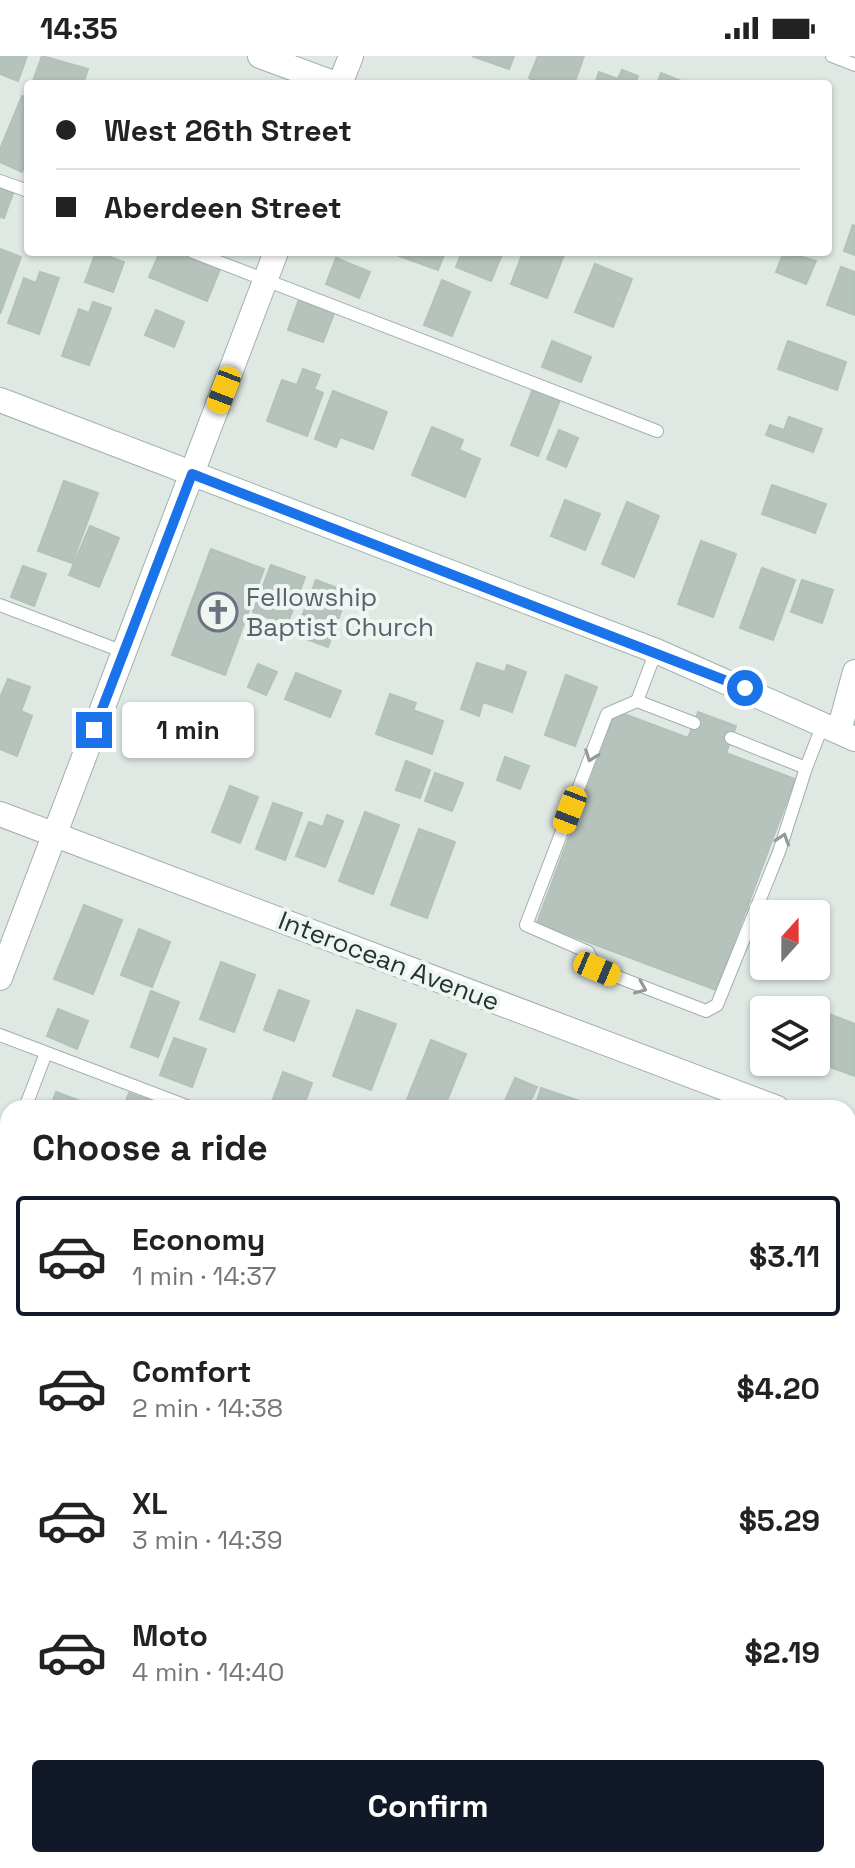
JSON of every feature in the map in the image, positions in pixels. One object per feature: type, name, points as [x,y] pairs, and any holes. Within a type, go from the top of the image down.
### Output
[{"type":"street","points":[[260,56],[327,80]]},
{"type":"street","points":[[340,80],[351,56]]},
{"type":"street","points":[[0,978],[275,256]]},
{"type":"street","points":[[0,400],[656,651],[839,732],[855,672]]},
{"type":"street","name":"Interocean Avenue","points":[[0,814],[756,1100]]},
{"type":"lane","points":[[832,56],[855,65]]},
{"type":"lane","points":[[0,181],[24,190]]},
{"type":"lane","points":[[204,256],[657,431]]},
{"type":"lane","points":[[0,605],[124,652]]},
{"type":"lane","points":[[637,701],[656,651]]},
{"type":"lane","points":[[694,723],[637,701],[607,714],[526,925],[588,952],[597,969],[706,1011],[717,1005],[779,852],[806,768],[839,732]]},
{"type":"lane","points":[[731,738],[806,768]]},
{"type":"lane","points":[[0,1035],[171,1100]]},
{"type":"lane","points":[[28,1100],[46,1053]]},
{"type":"building","points":[[0,56],[27,56],[18,81],[0,74]]},
{"type":"building","points":[[42,56],[88,69],[84,80],[33,80]]},
{"type":"building","points":[[472,56],[514,56],[509,69]]},
{"type":"building","points":[[538,56],[584,56],[575,80],[529,78]]},
{"type":"building","points":[[622,70],[638,76],[636,80],[596,80],[599,72],[618,79]]},
{"type":"building","points":[[661,73],[678,80],[658,80]]},
{"type":"building","points":[[22,96],[22,172],[0,162],[0,149]]},
{"type":"building","points":[[0,188],[13,193],[4,218],[0,217]]},
{"type":"building","points":[[855,226],[855,255],[844,251]]},
{"type":"building","points":[[0,249],[21,257],[0,314]]},
{"type":"building","points":[[95,256],[107,256],[124,262],[113,292],[85,282]]},
{"type":"building","points":[[158,256],[187,256],[220,269],[207,301],[149,277]]},
{"type":"building","points":[[399,256],[443,256],[438,270]]},
{"type":"building","points":[[460,256],[501,256],[491,281],[456,267]]},
{"type":"building","points":[[522,256],[563,256],[547,298],[511,284]]},
{"type":"building","points":[[782,256],[816,261],[806,284],[776,272]]},
{"type":"building","points":[[336,258],[370,272],[359,298],[326,284]]},
{"type":"building","points":[[595,264],[632,279],[613,327],[575,312]]},
{"type":"building","points":[[841,267],[855,272],[855,315],[827,305]]},
{"type":"building","points":[[40,272],[59,278],[39,334],[8,323],[24,278],[36,283]]},
{"type":"building","points":[[442,280],[470,292],[452,336],[424,325]]},
{"type":"building","points":[[299,299],[335,311],[323,342],[288,330]]},
{"type":"building","points":[[93,302],[111,308],[89,365],[62,356],[79,309],[89,313]]},
{"type":"building","points":[[156,310],[184,322],[174,347],[145,335]]},
{"type":"building","points":[[552,341],[591,357],[581,382],[542,367]]},
{"type":"building","points":[[788,341],[846,362],[837,390],[778,369]]},
{"type":"building","points":[[303,369],[320,375],[314,389],[323,393],[307,436],[267,421],[282,380],[297,385]]},
{"type":"building","points":[[533,389],[560,400],[538,456],[511,445]]},
{"type":"building","points":[[333,391],[387,412],[373,449],[340,437],[336,447],[315,439]]},
{"type":"building","points":[[789,417],[822,429],[813,452],[766,435],[770,425],[784,430]]},
{"type":"building","points":[[432,427],[463,440],[459,450],[480,459],[465,497],[412,475]]},
{"type":"building","points":[[559,430],[578,438],[566,467],[547,459]]},
{"type":"building","points":[[64,481],[98,493],[72,563],[38,551]]},
{"type":"building","points":[[772,485],[826,504],[815,533],[762,514]]},
{"type":"building","points":[[565,500],[600,514],[585,550],[551,536]]},
{"type":"building","points":[[627,502],[659,516],[634,577],[602,564]]},
{"type":"building","points":[[90,526],[119,538],[99,587],[69,575]]},
{"type":"building","points":[[701,541],[736,554],[713,617],[678,604]]},
{"type":"building","name":"Fellowship Baptist Church","points":[[211,549],[264,569],[225,675],[172,655]]},
{"type":"building","points":[[271,565],[305,577],[287,625],[253,612]]},
{"type":"building","points":[[23,566],[46,574],[34,606],[11,597]]},
{"type":"building","points":[[762,568],[795,580],[773,640],[740,628]]},
{"type":"building","points":[[316,580],[348,592],[328,647],[295,635]]},
{"type":"building","points":[[802,580],[833,590],[822,623],[791,612]]},
{"type":"building","points":[[477,663],[505,672],[507,665],[526,672],[512,712],[483,702],[479,716],[461,709]]},
{"type":"building","points":[[258,664],[277,672],[266,695],[248,687]]},
{"type":"building","points":[[296,673],[341,691],[330,717],[285,699]]},
{"type":"building","points":[[566,675],[597,687],[575,746],[545,735]]},
{"type":"building","points":[[8,679],[30,687],[21,711],[32,716],[17,756],[0,749],[0,698]]},
{"type":"building","points":[[390,694],[416,703],[413,710],[443,721],[432,754],[376,734]]},
{"type":"building","points":[[616,711],[688,738],[698,712],[736,726],[726,753],[795,779],[716,990],[537,923]]},
{"type":"building","points":[[505,757],[529,766],[520,789],[497,780]]},
{"type":"building","points":[[406,761],[430,770],[420,798],[396,790]]},
{"type":"building","points":[[435,773],[463,783],[452,811],[425,801]]},
{"type":"building","points":[[230,786],[258,797],[240,843],[212,832]]},
{"type":"building","points":[[273,803],[302,813],[285,860],[256,849]]},
{"type":"building","points":[[365,812],[399,825],[373,894],[339,881]]},
{"type":"building","points":[[327,815],[343,821],[325,867],[296,856],[309,822],[323,827]]},
{"type":"building","points":[[419,829],[455,842],[427,918],[391,905]]},
{"type":"building","points":[[84,905],[122,920],[93,994],[54,979]]},
{"type":"building","points":[[139,929],[170,942],[152,987],[121,975]]},
{"type":"building","points":[[221,962],[255,975],[234,1032],[200,1019]]},
{"type":"building","points":[[279,990],[309,1001],[294,1041],[264,1030]]},
{"type":"building","points":[[151,991],[179,1002],[158,1057],[131,1047]]},
{"type":"building","points":[[58,1009],[88,1021],[77,1049],[47,1036]]},
{"type":"building","points":[[357,1010],[396,1024],[371,1090],[333,1076]]},
{"type":"building","points":[[830,1014],[855,1024],[855,1076],[830,1067]]},
{"type":"building","points":[[174,1038],[206,1049],[192,1087],[160,1075]]},
{"type":"building","points":[[431,1040],[466,1054],[447,1100],[407,1100]]},
{"type":"building","points":[[283,1072],[312,1083],[306,1100],[273,1100]]},
{"type":"building","points":[[515,1078],[537,1087],[531,1100],[505,1100]]},
{"type":"building","points":[[541,1088],[576,1100],[537,1100]]},
{"type":"building","points":[[56,1092],[78,1100],[53,1100]]},
{"type":"building","points":[[129,1093],[149,1100],[126,1100]]},
{"type":"place","name":"Fellowship Baptist Church","points":[[218,612]]},
{"type":"route","points":[[94,730],[192,474],[745,688]]}]
